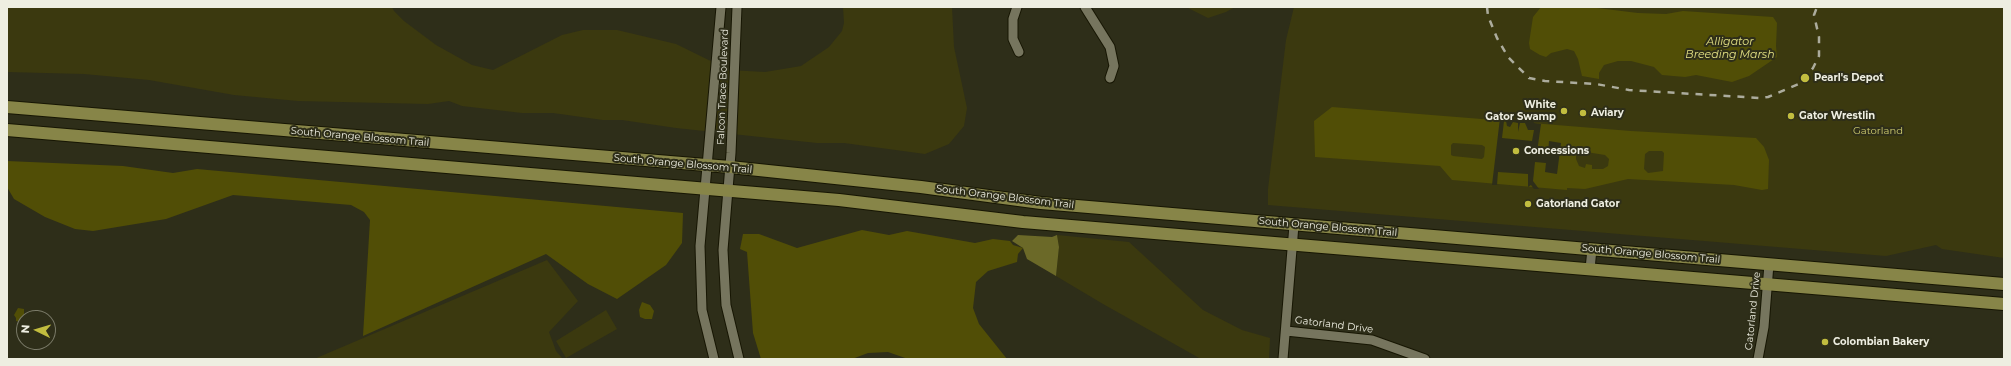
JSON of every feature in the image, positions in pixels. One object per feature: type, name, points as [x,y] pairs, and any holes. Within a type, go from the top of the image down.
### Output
[{"type":"main road","name":"South Orange Blossom Trail","points":[[7,107],[730,167],[920,187],[1041,203],[2004,284]]},
{"type":"main road","name":"South Orange Blossom Trail","points":[[7,130],[839,200],[1023,222],[2004,304]]},
{"type":"street","name":"Falcon Trace Boulevard","points":[[714,359],[702,310],[700,278],[704,189],[721,7]]},
{"type":"street","name":"Falcon Trace Boulevard","points":[[736,358],[726,305],[723,277],[723,250],[730,167],[737,7]]},
{"type":"street","points":[[1017,7],[1013,19],[1013,39],[1019,52]]},
{"type":"street","points":[[1086,7],[1110,47],[1114,66],[1110,78]]},
{"type":"street","points":[[1283,359],[1294,224]]},
{"type":"street","points":[[1590,269],[1592,250]]},
{"type":"street","name":"Gatorland Drive","points":[[1758,359],[1764,327],[1769,264]]},
{"type":"street","name":"Gatorland Drive","points":[[1286,331],[1372,340],[1425,359]]},
{"type":"green space","points":[[7,7],[392,7],[404,21],[436,45],[472,65],[493,70],[562,35],[583,30],[617,30],[676,44],[729,70],[765,72],[801,66],[829,47],[842,31],[844,23],[843,7],[952,7],[954,47],[967,108],[964,126],[949,144],[925,154],[844,143],[817,143],[676,128],[622,120],[603,120],[553,113],[522,113],[462,106],[449,101],[428,104],[298,101],[234,95],[149,80],[84,74],[7,72]]},
{"type":"green space","points":[[1186,7],[1235,7],[1226,12],[1208,18]]},
{"type":"green space","name":"Gatorland","points":[[1294,7],[2004,7],[2004,258],[1942,249],[1936,245],[1886,256],[1268,205],[1268,189],[1286,40]]},
{"type":"green space","points":[[1057,235],[1129,242],[1203,310],[1242,330],[1270,338],[1269,359],[1201,359],[1103,304],[1056,276],[1059,247]]},
{"type":"green space","points":[[547,260],[578,301],[549,332],[556,351],[563,359],[314,359]]},
{"type":"green space","points":[[606,310],[617,329],[566,358],[556,341]]},
{"type":"shaded area","points":[[1018,235],[1052,237],[1057,235],[1059,247],[1056,276],[1027,259],[1023,248],[1012,241]]},
{"type":"water","name":"Alligator Breeding Marsh","points":[[1541,7],[1589,7],[1638,13],[1666,14],[1683,11],[1773,17],[1777,23],[1777,57],[1749,76],[1732,82],[1696,75],[1685,77],[1662,75],[1654,67],[1631,61],[1618,61],[1604,65],[1599,73],[1599,79],[1582,76],[1578,59],[1574,51],[1567,49],[1551,53],[1546,57],[1530,49],[1529,43],[1533,17]]},
{"type":"water","points":[[1332,107],[1631,131],[1756,138],[1764,147],[1769,160],[1768,189],[1762,190],[1734,185],[1628,179],[1585,189],[1567,188],[1567,190],[1452,180],[1440,166],[1315,157],[1314,121]],"holes":[[[1453,143],[1482,145],[1485,147],[1484,157],[1482,159],[1453,156],[1451,155],[1451,145]],[[1649,151],[1662,151],[1664,153],[1663,171],[1648,173],[1644,169],[1645,154]],[[1586,152],[1605,155],[1609,159],[1608,166],[1603,169],[1592,169],[1592,165],[1586,164],[1585,168],[1579,166],[1576,156],[1580,153]]]},
{"type":"water","points":[[7,161],[123,166],[173,173],[197,169],[683,213],[682,243],[666,265],[617,299],[588,284],[546,254],[363,336],[370,220],[364,212],[351,205],[233,195],[166,219],[93,231],[75,229],[45,217],[14,199],[7,187]]},
{"type":"water","points":[[862,230],[889,235],[907,231],[975,243],[993,239],[1010,241],[1013,245],[1023,248],[1018,254],[1017,262],[988,271],[976,282],[973,308],[979,324],[1007,359],[908,359],[888,352],[868,353],[852,359],[761,359],[753,333],[747,252],[740,249],[743,234],[759,234],[797,248]]},
{"type":"water","points":[[642,302],[650,305],[654,311],[652,319],[640,317],[639,310]]},
{"type":"water","points":[[18,308],[24,309],[24,310],[17,310]]},
{"type":"pier","points":[[1500,118],[1533,121],[1534,123],[1541,124],[1537,152],[1548,153],[1549,141],[1561,143],[1557,174],[1545,172],[1546,163],[1535,162],[1533,181],[1539,189],[1534,189],[1531,185],[1528,187],[1528,174],[1498,172],[1497,185],[1492,185]],"holes":[[[1504,121],[1506,121],[1507,126],[1510,127],[1513,122],[1518,123],[1518,132],[1520,123],[1525,123],[1528,130],[1534,130],[1532,141],[1502,138]]]},
{"type":"railway","points":[[1487,7],[1488,16],[1497,38],[1508,57],[1529,78],[1545,81],[1596,84],[1629,90],[1760,98],[1768,97],[1801,83],[1813,68],[1819,56],[1819,37],[1814,15],[1817,7]]},
{"type":"place","name":"Pearl's Depot","points":[[1805,78]]},
{"type":"place","name":"White Gator Swamp","points":[[1564,111]]},
{"type":"place","name":"Aviary","points":[[1583,113]]},
{"type":"place","name":"Gator Wrestlin","points":[[1791,116]]},
{"type":"place","name":"Concessions","points":[[1516,151]]},
{"type":"place","name":"Gatorland Gator","points":[[1528,204]]},
{"type":"place","name":"Colombian Bakery","points":[[1825,342]]}]
